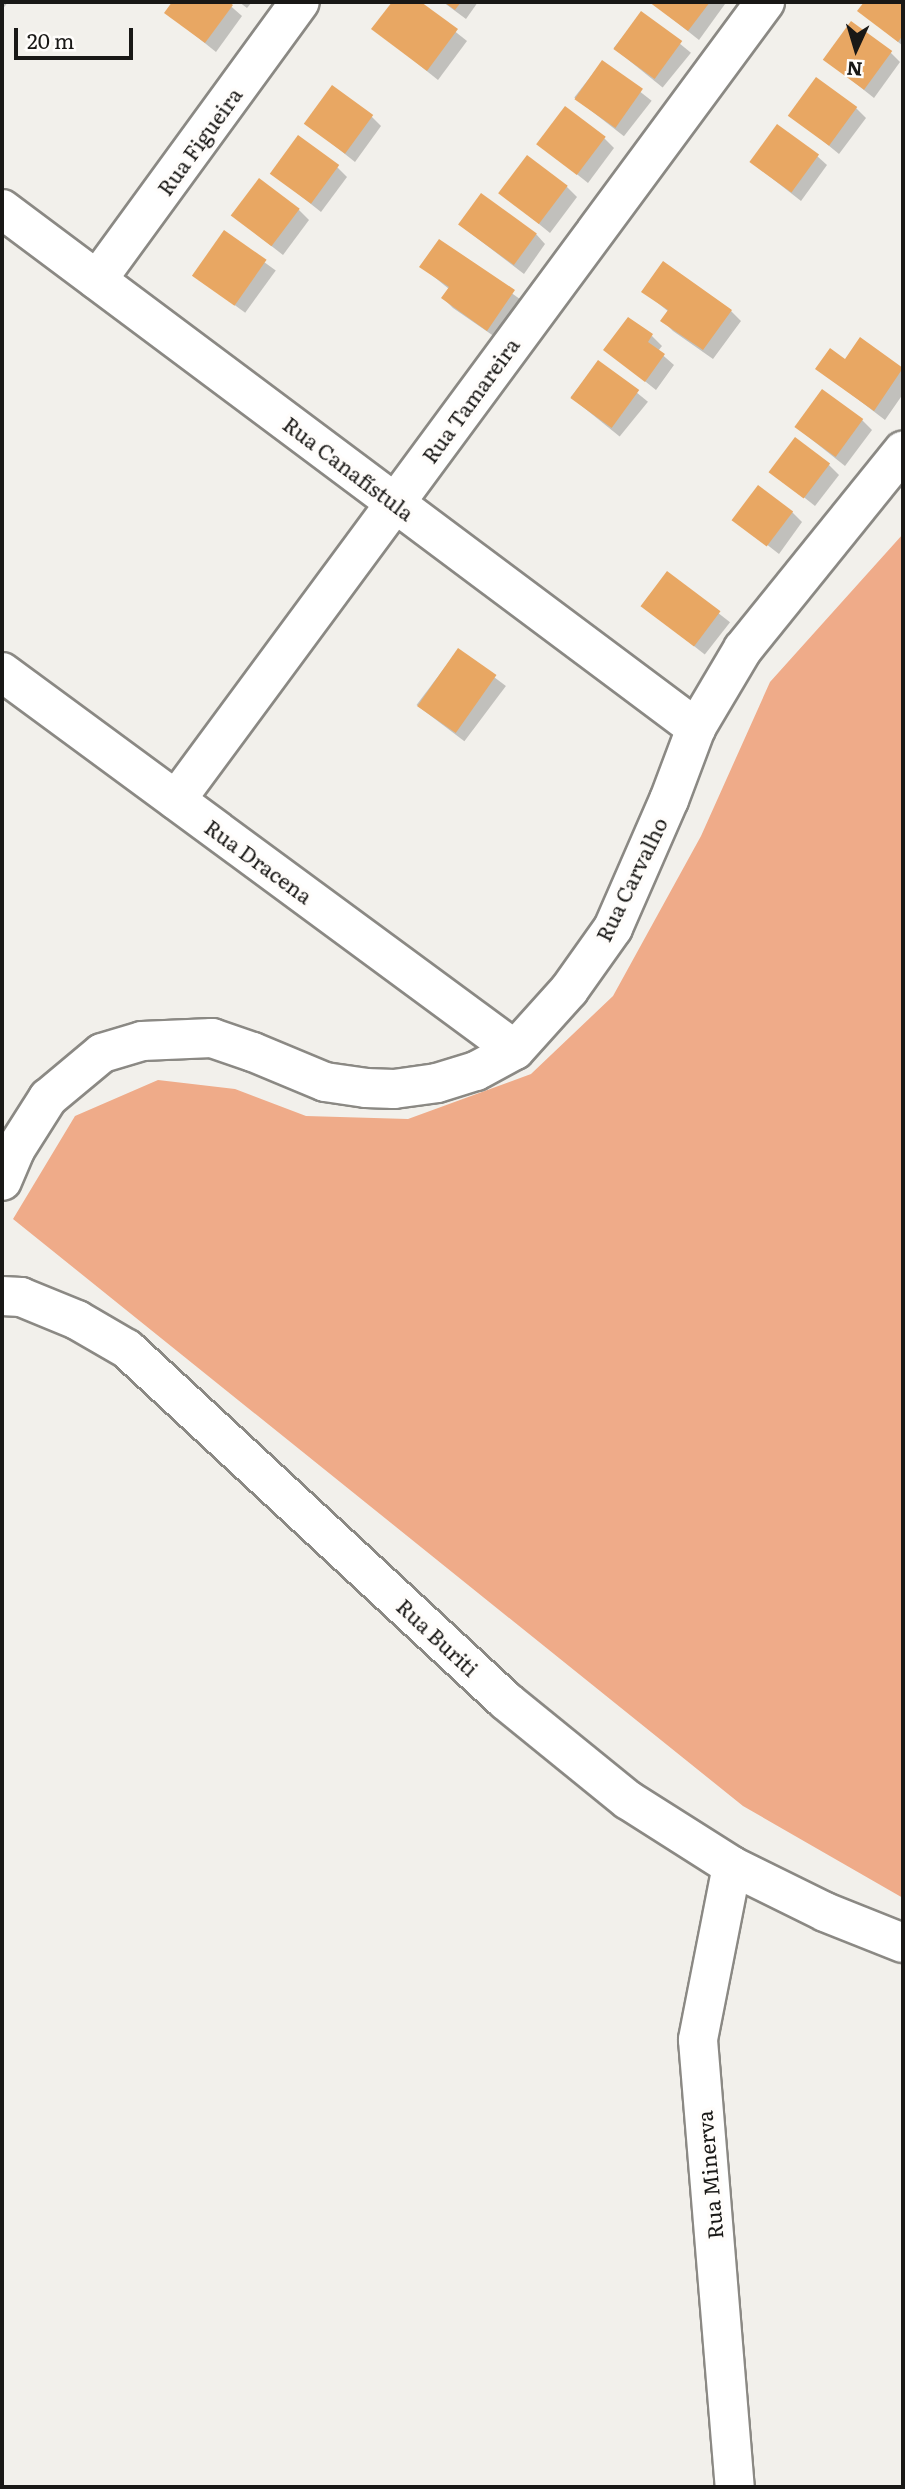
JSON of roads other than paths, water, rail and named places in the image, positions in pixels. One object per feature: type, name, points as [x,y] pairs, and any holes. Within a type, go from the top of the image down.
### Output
[{"type":"street","name":"Rua Figueira","points":[[97,280],[300,2]]},
{"type":"street","name":"Rua Tamareira","points":[[176,800],[765,2]]},
{"type":"street","name":"Rua Canafístula","points":[[2,209],[696,728]]},
{"type":"street","name":"Rua Carvalho","points":[[7,1156],[48,1098],[102,1053],[142,1041],[212,1038],[325,1082],[394,1089],[437,1083],[476,1071],[516,1050],[569,990],[612,928],[669,800],[696,728],[743,649],[903,450]]},
{"type":"street","name":"Rua Dracena","points":[[2,672],[516,1050]]},
{"type":"street","name":"Rua Buriti","points":[[2,1296],[21,1297],[77,1320],[127,1349],[506,1701],[628,1800],[732,1866],[825,1912],[903,1943]]},
{"type":"street","name":"Rua Minerva","points":[[732,1866],[698,2040],[735,2487]]}]
